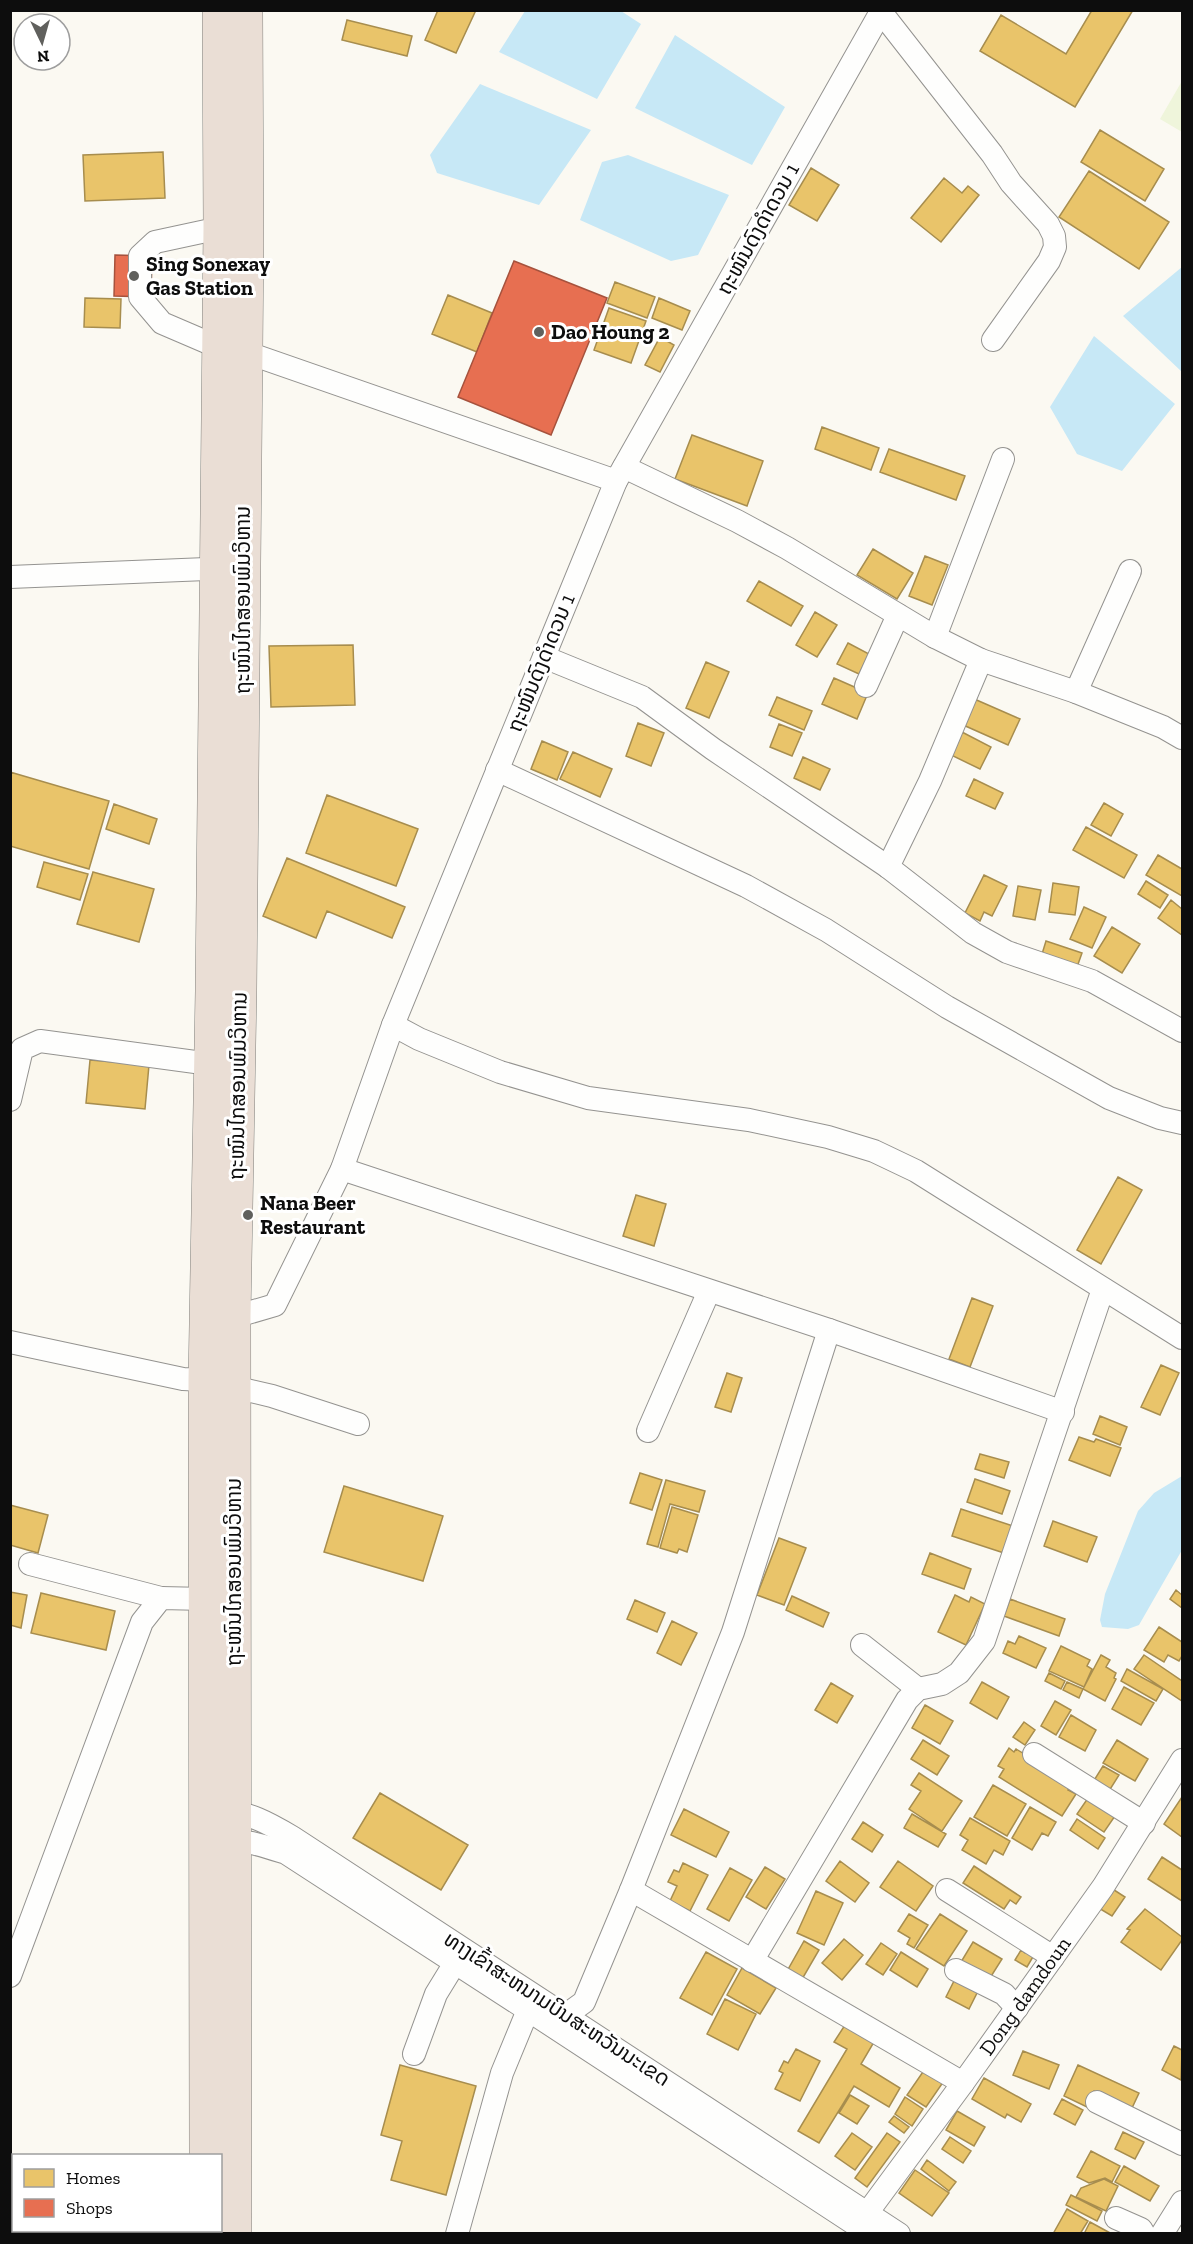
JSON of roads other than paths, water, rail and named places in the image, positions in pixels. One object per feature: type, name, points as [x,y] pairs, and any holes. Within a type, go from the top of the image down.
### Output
[{"type":"highway","name":"ຖະໜົນໄກສອນພົມວິຫານ","points":[[206,2154],[220,1825],[219,1384],[210,1064],[230,568],[232,349],[229,238],[232,22]]},
{"type":"highway","name":"ຖະໜົນໄກສອນພົມວິຫານ","points":[[230,568],[240,979],[234,1317],[219,1384],[206,1599],[220,1825],[235,2234]]},
{"type":"street","points":[[882,11],[992,154],[1011,183],[1048,224],[1053,236],[1054,247],[1049,261],[993,340]]},
{"type":"street","name":"ຖະໜົນດົງດຳດວນ 1","points":[[234,1317],[275,1305],[342,1169],[393,1025],[620,474],[882,11]]},
{"type":"street","points":[[229,238],[155,242],[140,256],[140,297],[162,323],[232,349],[620,474],[737,521],[787,548],[935,637],[981,660],[1076,692],[1163,727],[1182,738]]},
{"type":"street","points":[[935,637],[1004,459]]},
{"type":"street","points":[[10,577],[230,568]]},
{"type":"street","points":[[1076,692],[1130,571]]},
{"type":"street","points":[[866,686],[898,615]]},
{"type":"street","points":[[544,657],[642,697],[714,749],[888,867],[973,933],[1007,952],[1092,981],[1179,1022]]},
{"type":"street","points":[[888,867],[930,781],[981,660]]},
{"type":"street","points":[[497,770],[746,886],[826,930],[947,1006],[1109,1098],[1160,1118],[1182,1123]]},
{"type":"street","points":[[393,1025],[419,1039],[500,1072],[588,1098],[749,1120],[828,1137],[874,1151],[926,1177],[1182,1338]]},
{"type":"street","points":[[10,1100],[22,1049],[40,1041],[210,1064]]},
{"type":"street","points":[[342,1169],[830,1330],[1063,1412]]},
{"type":"street","points":[[752,1961],[907,1700],[918,1689],[942,1684],[959,1673],[984,1641],[1103,1289]]},
{"type":"street","points":[[648,1431],[709,1291]]},
{"type":"street","points":[[566,2015],[584,2002],[733,1632],[830,1330]]},
{"type":"street","points":[[10,1342],[272,1396],[358,1424]]},
{"type":"street","points":[[30,1564],[162,1598],[206,1599]]},
{"type":"street","points":[[10,1976],[142,1622],[162,1598]]},
{"type":"street","points":[[862,1645],[918,1689]]},
{"type":"street","points":[[1034,1754],[1144,1823]]},
{"type":"street","name":"Dong damdoun","points":[[865,2224],[1103,1887],[1182,1761]]},
{"type":"street","name":"ທາງເຂົ້າສະຫນາມບິນສະຫວັນນະເຂດ","points":[[220,1825],[285,1854],[566,2015],[865,2224]]},
{"type":"street","points":[[631,1890],[963,2083]]},
{"type":"street","points":[[947,1890],[1053,1957]]},
{"type":"street","points":[[414,2054],[436,1994],[460,1955]]},
{"type":"street","name":"ທາງເຂົ້າສະຫນາມບິນສະຫວັນນະເຂດ","points":[[460,1955],[528,2010],[865,2224],[899,2234]]},
{"type":"street","points":[[956,1970],[1004,1994],[1017,2008]]},
{"type":"street","points":[[457,2234],[502,2073],[528,2010]]},
{"type":"street","points":[[1097,2102],[1182,2144]]},
{"type":"street","points":[[1162,2234],[1182,2202]]},
{"type":"street","points":[[1116,2218],[1140,2229],[1144,2234]]},
{"type":"water","points":[[525,11],[621,11],[641,24],[597,99],[499,52]]},
{"type":"water","points":[[675,35],[785,107],[752,165],[635,108]]},
{"type":"water","points":[[480,84],[591,130],[539,205],[437,173],[430,155]]},
{"type":"water","points":[[628,155],[729,195],[698,255],[671,261],[580,220],[602,162]]},
{"type":"water","points":[[1182,267],[1182,372],[1123,316]]},
{"type":"water","points":[[1094,336],[1175,404],[1122,471],[1077,454],[1050,407]]},
{"type":"water","points":[[1182,1476],[1182,1550],[1139,1625],[1128,1629],[1102,1627],[1100,1620],[1105,1594],[1138,1511],[1154,1493]]},
{"type":"place","name":"Sing Sonexay Gas Station","points":[[134,276]]},
{"type":"place","name":"Dao Houng 2","points":[[539,332]]},
{"type":"place","name":"Nana Beer Restaurant","points":[[248,1215]]}]
